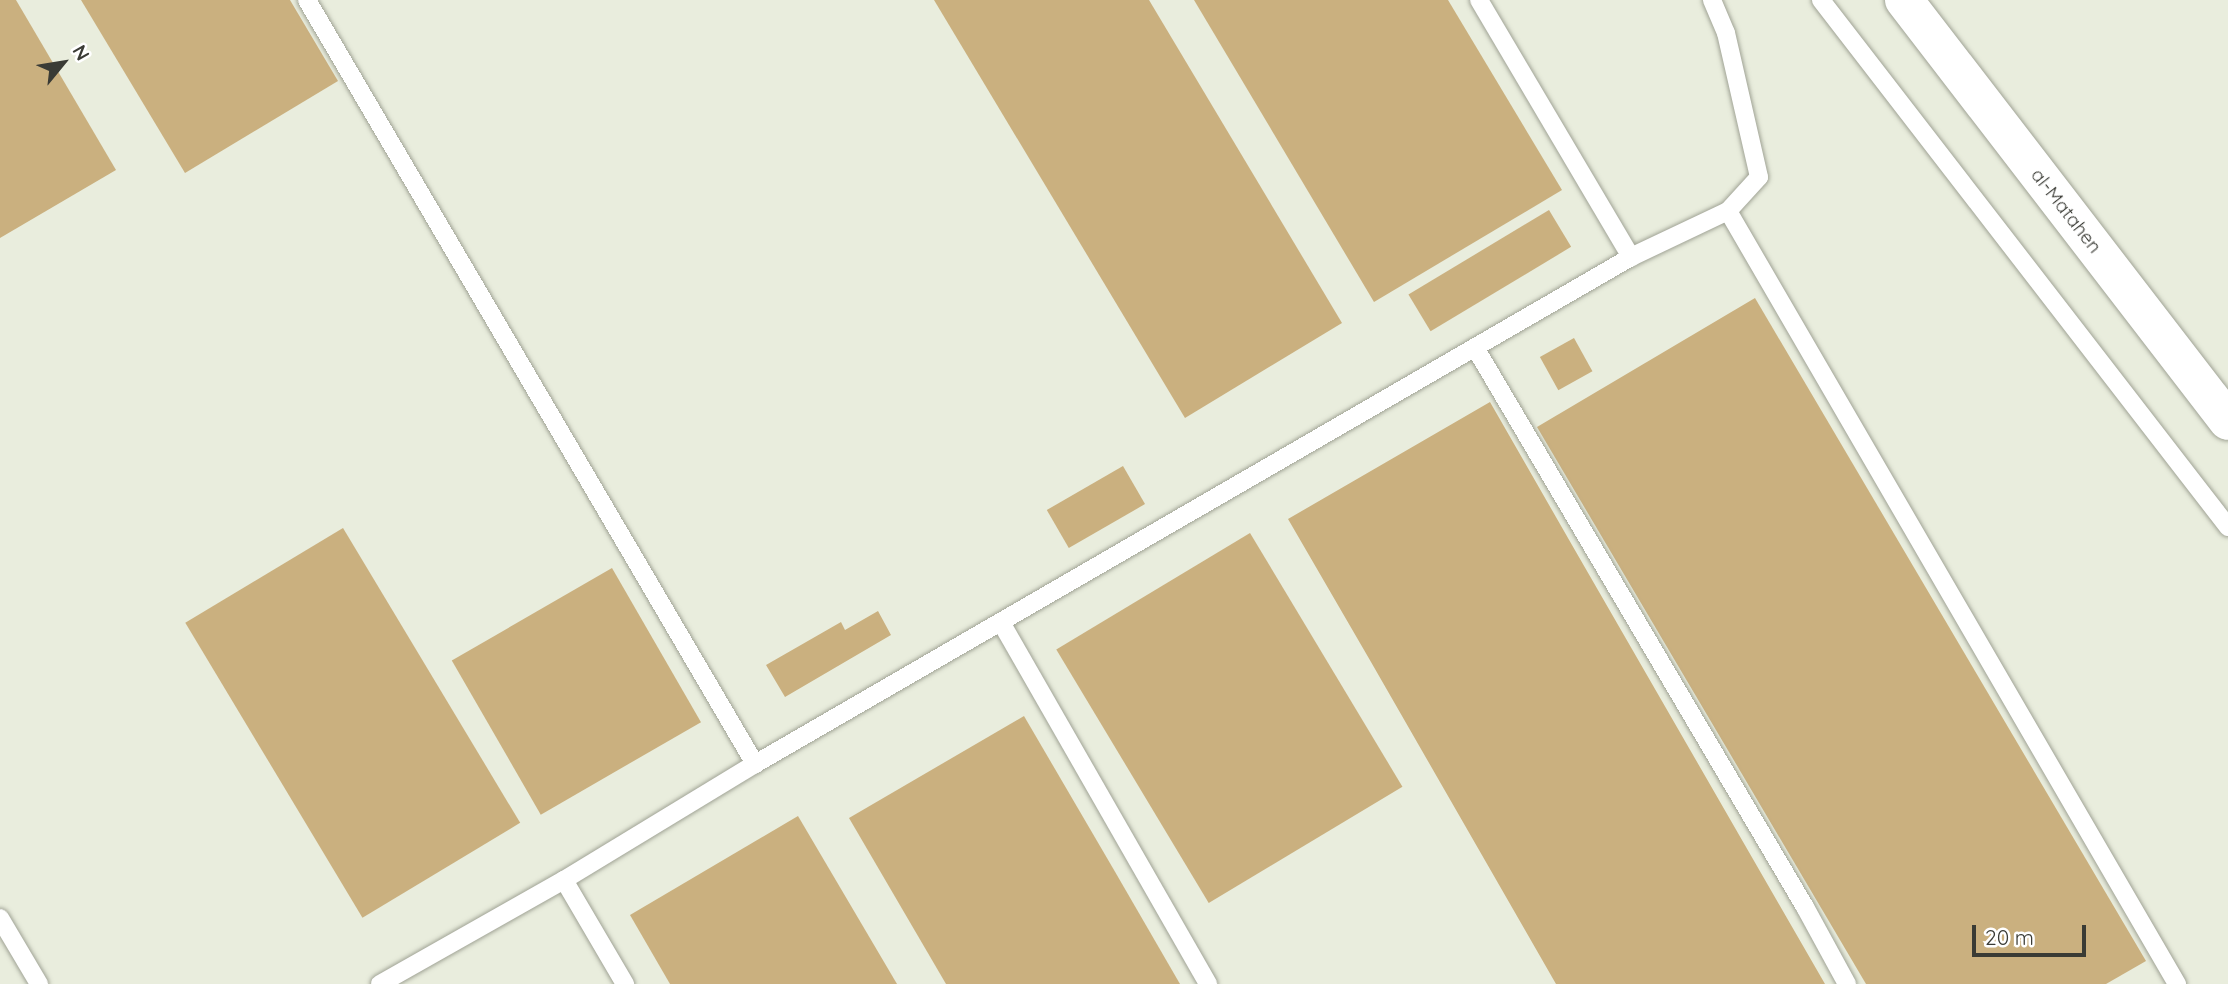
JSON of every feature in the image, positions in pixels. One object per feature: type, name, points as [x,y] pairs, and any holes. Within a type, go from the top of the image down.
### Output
[{"type":"main road","name":"al-Matahen","points":[[1904,0],[2228,421]]},
{"type":"lane","points":[[307,0],[755,764]]},
{"type":"lane","points":[[1479,0],[1631,257]]},
{"type":"lane","points":[[380,984],[564,880],[755,764],[1002,624],[1204,503],[1476,349],[1631,257],[1728,211],[1759,177],[1726,33],[1712,0]]},
{"type":"lane","points":[[1821,0],[2228,527]]},
{"type":"lane","points":[[1728,211],[2177,984]]},
{"type":"lane","points":[[1476,349],[1798,895],[1847,984]]},
{"type":"lane","points":[[1002,624],[1208,984]]},
{"type":"lane","points":[[564,880],[625,984]]},
{"type":"lane","points":[[0,918],[39,984]]},
{"type":"building","points":[[0,0],[16,0],[116,170],[0,238]]},
{"type":"building","points":[[81,0],[290,0],[338,81],[185,173]]},
{"type":"building","points":[[934,0],[1149,0],[1342,323],[1185,418]]},
{"type":"building","points":[[1194,0],[1448,0],[1562,190],[1374,302]]},
{"type":"building","points":[[1549,210],[1571,247],[1431,331],[1408,294]]},
{"type":"building","points":[[1755,298],[2146,961],[2106,984],[1866,984],[1537,427]]},
{"type":"building","points":[[1574,338],[1592,371],[1558,390],[1540,357]]},
{"type":"building","points":[[1490,402],[1825,984],[1556,984],[1288,519]]},
{"type":"building","points":[[1123,466],[1145,504],[1069,548],[1047,510]]},
{"type":"building","points":[[343,528],[520,823],[362,918],[185,623]]},
{"type":"building","points":[[1250,533],[1402,787],[1209,903],[1056,649]]},
{"type":"building","points":[[612,568],[701,722],[541,815],[452,660]]},
{"type":"building","points":[[878,611],[891,635],[785,697],[766,665],[841,622],[845,630]]},
{"type":"building","points":[[1024,716],[1180,984],[946,984],[849,818]]},
{"type":"building","points":[[798,816],[897,984],[670,984],[630,915]]}]
